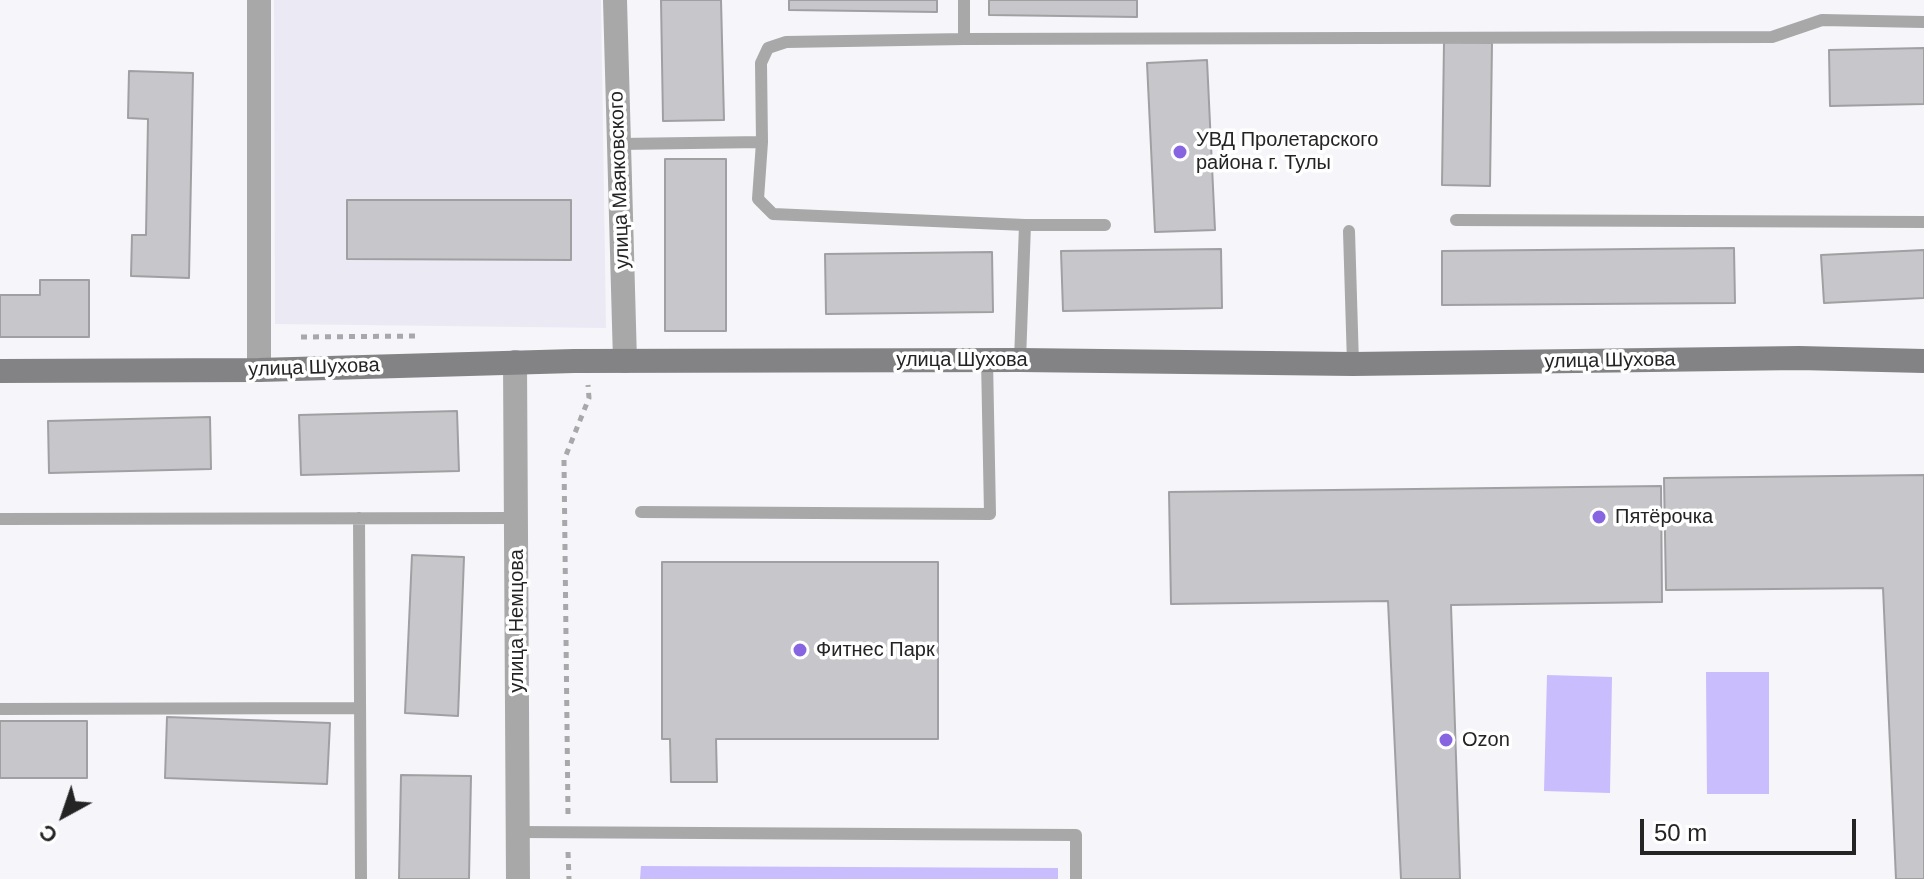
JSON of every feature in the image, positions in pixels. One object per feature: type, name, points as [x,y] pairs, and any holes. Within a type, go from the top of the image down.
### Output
[{"type":"street","points":[[259,0],[259,370]]},
{"type":"street","name":"улица Маяковского","points":[[615,0],[625,361]]},
{"type":"street","name":"улица Шухова","points":[[0,371],[259,370],[625,361],[1020,360],[1353,364],[1799,358],[1924,361]]},
{"type":"street","name":"улица Немцова","points":[[515,362],[518,879]]},
{"type":"lane","points":[[964,0],[964,39]]},
{"type":"lane","points":[[1105,225],[1025,225],[773,214],[758,199],[762,142],[761,63],[768,48],[786,42],[964,39],[1772,37],[1822,20],[1924,22]]},
{"type":"lane","points":[[620,144],[762,142]]},
{"type":"lane","points":[[1456,220],[1924,222]]},
{"type":"lane","points":[[1020,360],[1025,225]]},
{"type":"lane","points":[[1349,231],[1353,364]]},
{"type":"lane","points":[[641,512],[990,514],[987,360]]},
{"type":"lane","points":[[359,518],[361,879]]},
{"type":"lane","points":[[0,519],[516,518]]},
{"type":"lane","points":[[0,709],[360,708]]},
{"type":"lane","points":[[518,832],[1076,835],[1076,879]]},
{"type":"shaded area","points":[[274,0],[601,0],[606,328],[275,324]]},
{"type":"shaded area","points":[[1706,672],[1769,672],[1769,794],[1707,794]]},
{"type":"shaded area","points":[[1547,675],[1612,677],[1610,793],[1544,791]]},
{"type":"shaded area","points":[[641,866],[1058,868],[1058,879],[640,879]]},
{"type":"building","points":[[661,0],[721,0],[724,120],[663,121]]},
{"type":"building","points":[[789,0],[937,0],[937,12],[789,10]]},
{"type":"building","points":[[989,0],[1137,0],[1137,17],[989,15]]},
{"type":"building","points":[[1444,42],[1492,43],[1490,186],[1442,185]]},
{"type":"building","points":[[1924,48],[1924,104],[1830,106],[1829,50]]},
{"type":"building","points":[[1207,60],[1215,230],[1155,232],[1147,63]]},
{"type":"building","points":[[129,71],[193,73],[189,278],[131,276],[132,235],[146,235],[148,119],[128,118]]},
{"type":"building","points":[[665,159],[726,159],[726,331],[665,331]]},
{"type":"building","points":[[347,200],[571,200],[571,260],[347,259]]},
{"type":"building","points":[[1734,248],[1735,303],[1442,305],[1442,251]]},
{"type":"building","points":[[1221,249],[1222,308],[1063,311],[1061,251]]},
{"type":"building","points":[[1924,250],[1924,298],[1824,303],[1821,255]]},
{"type":"building","points":[[992,252],[993,312],[826,314],[825,254]]},
{"type":"building","points":[[40,280],[89,280],[89,337],[0,337],[0,295],[40,295]]},
{"type":"building","points":[[457,411],[459,471],[301,475],[299,415]]},
{"type":"building","points":[[210,417],[211,469],[49,473],[48,421]]},
{"type":"building","points":[[1924,475],[1924,879],[1896,879],[1883,588],[1666,590],[1664,478]]},
{"type":"building","points":[[1661,486],[1662,602],[1451,605],[1460,879],[1401,879],[1388,601],[1171,604],[1169,492]]},
{"type":"building","points":[[412,555],[464,557],[458,716],[405,713]]},
{"type":"building","name":"Фитнес Парк","points":[[662,562],[938,562],[938,739],[716,739],[717,782],[671,782],[670,739],[662,739]]},
{"type":"building","points":[[167,717],[330,723],[327,784],[165,778]]},
{"type":"building","points":[[0,721],[87,721],[87,778],[0,778]]},
{"type":"building","points":[[401,775],[471,776],[469,879],[399,879]]},
{"type":"place","name":"УВД Пролетарского района г. Тулы","points":[[1180,152]]},
{"type":"place","name":"Пятёрочка","points":[[1599,517]]},
{"type":"place","name":"Фитнес Парк","points":[[800,650]]},
{"type":"place","name":"Ozon","points":[[1446,740]]}]
